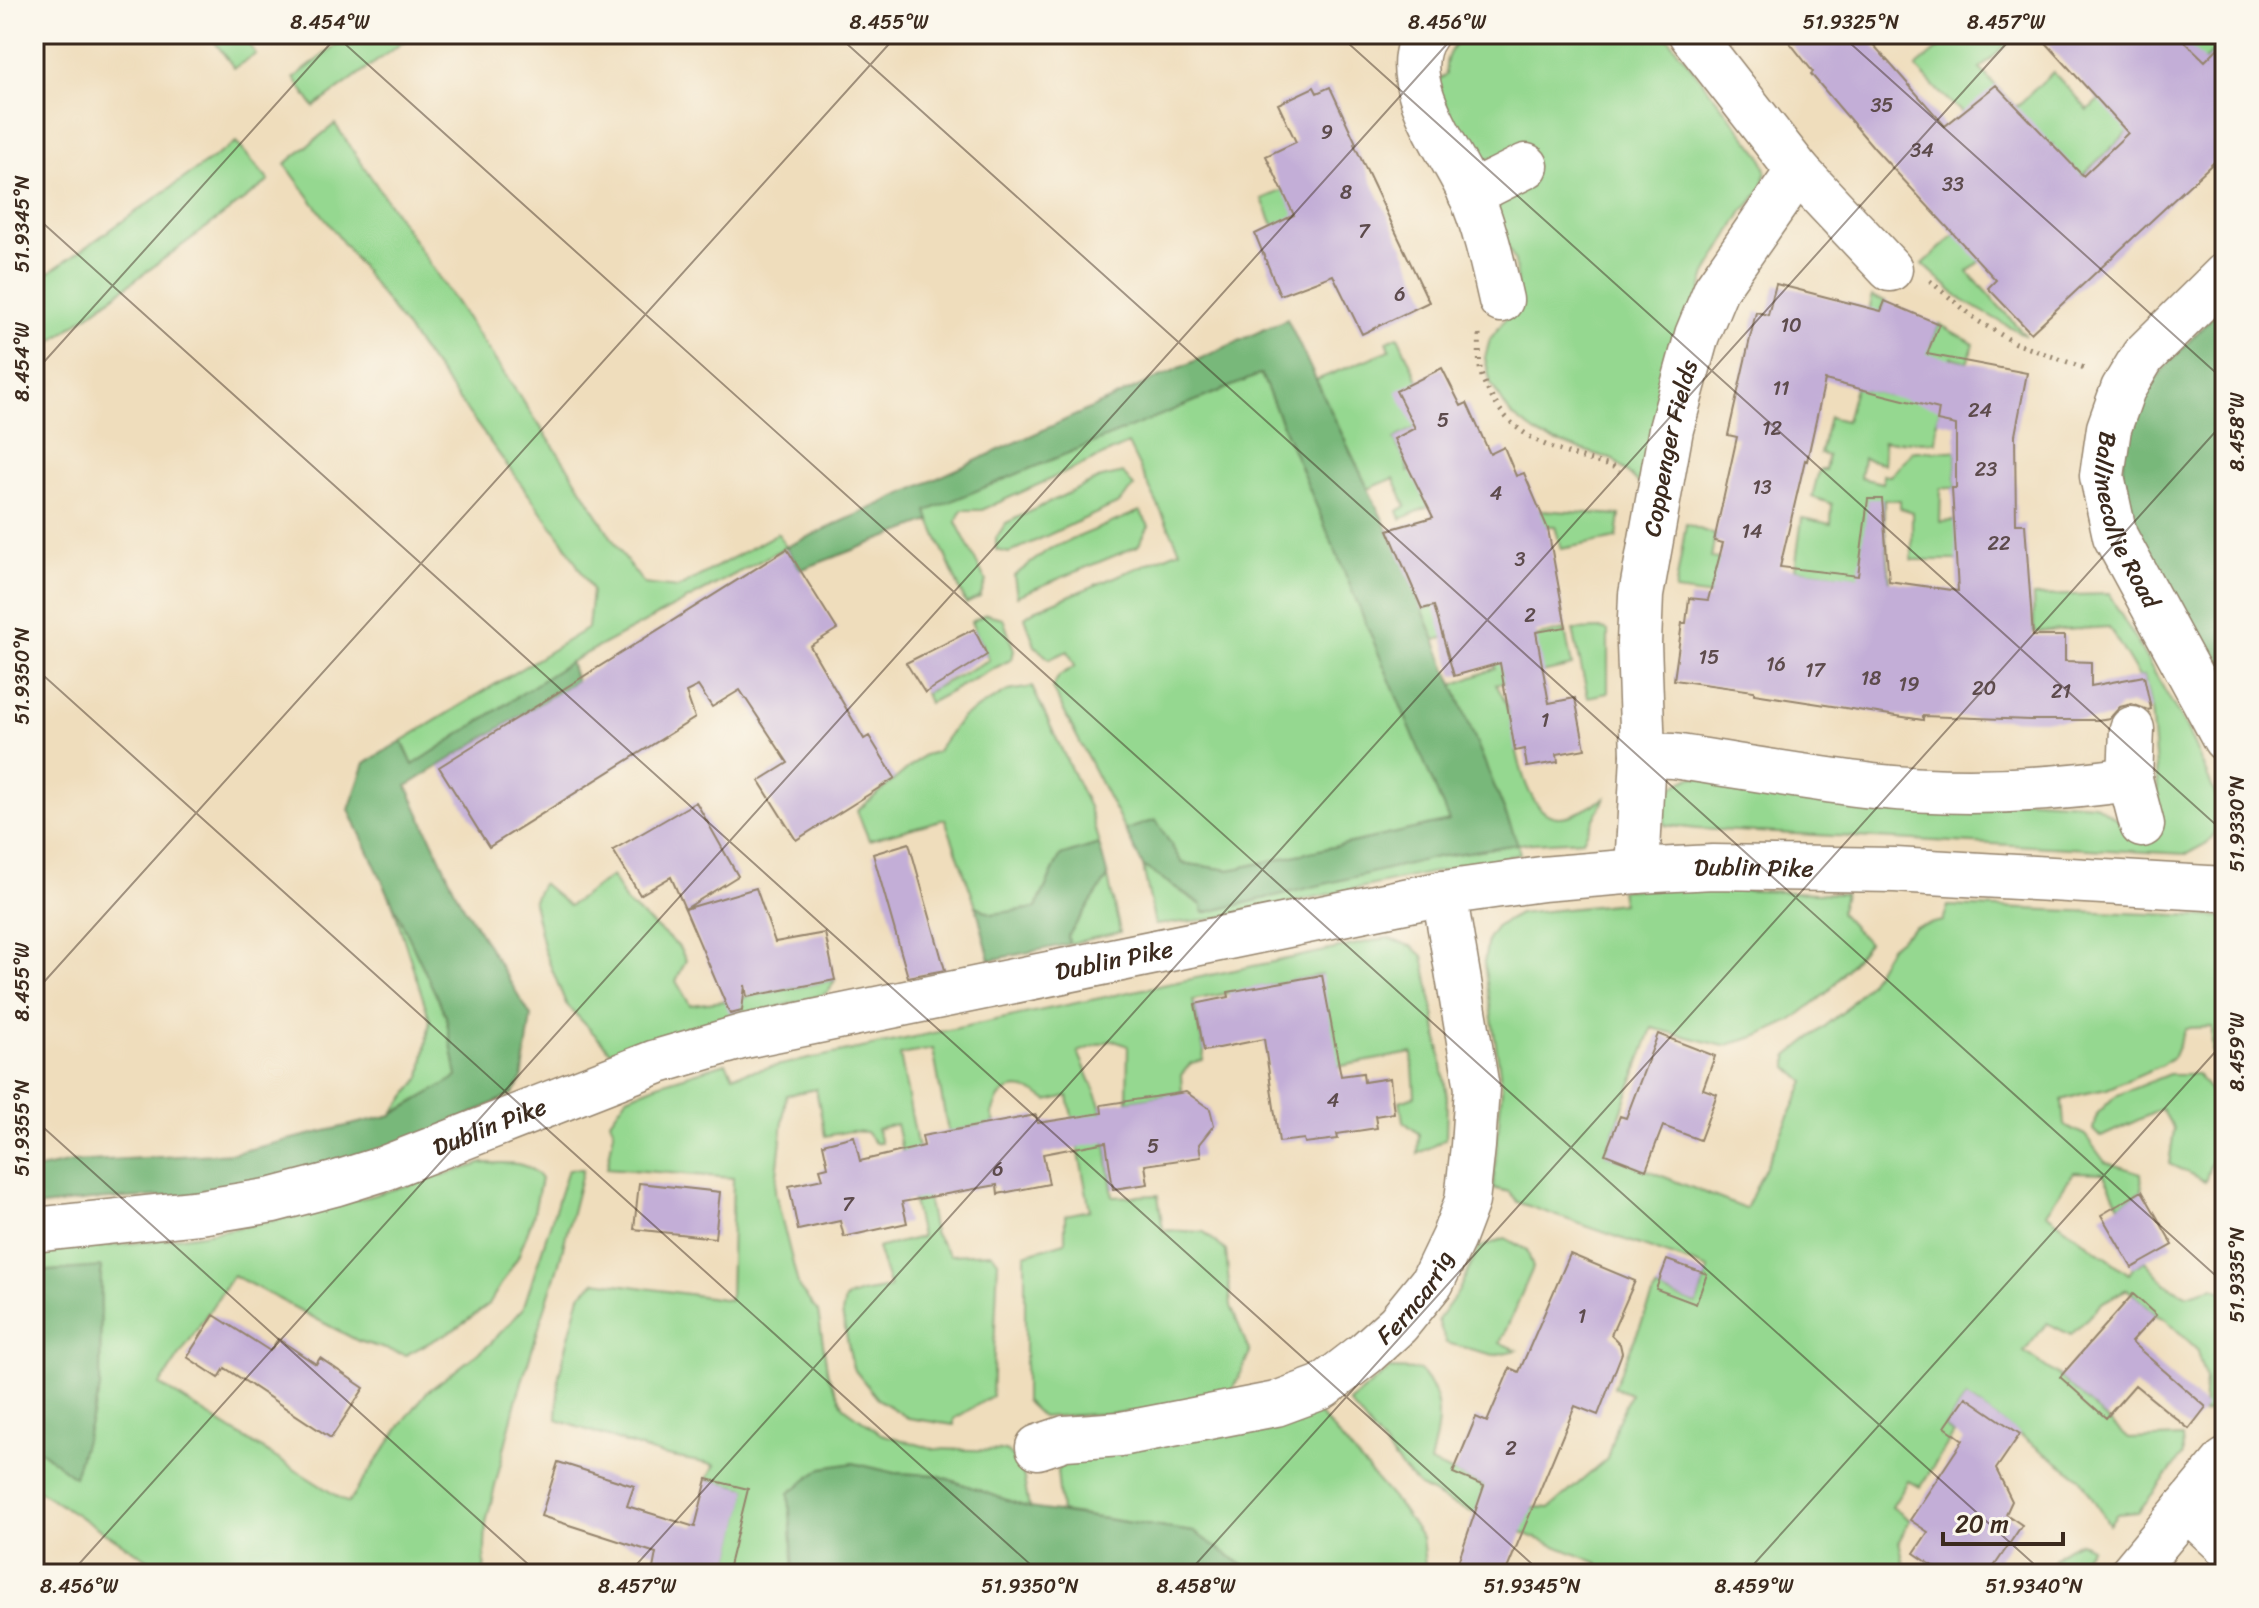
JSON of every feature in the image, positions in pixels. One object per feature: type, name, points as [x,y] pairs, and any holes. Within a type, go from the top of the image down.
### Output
[{"type":"street","points":[[1426,34],[1420,41],[1416,67],[1420,93],[1470,194],[1501,300]]},
{"type":"street","points":[[1691,34],[1798,171],[1890,269]]},
{"type":"street","points":[[1470,194],[1526,166]]},
{"type":"street","name":"Coppenger Fields","points":[[1637,871],[1643,755],[1639,643],[1641,595],[1671,429],[1697,335],[1716,289],[1798,171]]},
{"type":"street","name":"Ballinecollie Road","points":[[2225,275],[2143,356],[2123,389],[2109,428],[2102,476],[2115,536],[2225,739]]},
{"type":"street","points":[[2132,729],[2130,779],[2142,825]]},
{"type":"street","points":[[1643,755],[1673,756],[1874,786],[1940,790],[2019,789],[2130,779]]},
{"type":"street","name":"Dublin Pike","points":[[34,1230],[200,1212],[273,1200],[385,1168],[656,1062],[745,1036],[1444,893],[1542,879],[1713,867],[1895,870],[2225,889]]},
{"type":"street","name":"Ferncarrig","points":[[1038,1447],[1065,1438],[1121,1434],[1262,1407],[1322,1387],[1398,1324],[1432,1282],[1467,1201],[1477,1088],[1444,893]]},
{"type":"street","points":[[2131,1574],[2225,1461]]},
{"type":"street","points":[[2186,1508],[2225,1544]]},
{"type":"path","points":[[1890,269],[1905,255],[1940,290],[1978,321],[2015,343],[2079,365],[2123,389]]},
{"type":"path","points":[[1501,300],[1479,316],[1480,372],[1504,416],[1523,433],[1549,448],[1613,467],[1634,491],[1658,494]]},
{"type":"green space","points":[[209,34],[241,34],[256,54],[234,68]]},
{"type":"green space","points":[[351,34],[414,34],[314,107],[294,78]]},
{"type":"green space","points":[[1467,34],[1665,34],[1761,156],[1766,170],[1762,190],[1743,211],[1706,274],[1640,485],[1614,460],[1542,437],[1511,415],[1491,384],[1485,358],[1490,339],[1518,303],[1515,261],[1499,230],[1495,214],[1528,146],[1490,159],[1472,157],[1435,83],[1446,74],[1446,62],[1454,46]]},
{"type":"green space","points":[[1950,34],[2019,34],[1980,69],[2016,107],[2053,72],[2088,110],[2161,41],[2185,42],[2192,34],[2225,34],[2225,41],[2058,198],[2022,221],[1968,272],[2026,336],[1962,300],[1923,264],[2052,144],[1993,140],[1939,92],[1916,67],[1952,37]]},
{"type":"green space","points":[[335,124],[644,584],[678,588],[778,533],[786,547],[570,662],[413,765],[402,741],[588,628],[592,590],[563,541],[285,164]]},
{"type":"green space","points":[[236,142],[269,181],[34,355],[34,283]]},
{"type":"green space","points":[[1309,179],[1291,240],[1272,223],[1262,199]]},
{"type":"green space","points":[[1872,296],[1885,301],[1876,322],[1930,345],[1939,324],[1974,344],[1967,362],[1952,357],[1937,421],[1936,442],[1883,441],[1884,464],[1863,458],[1860,478],[1883,483],[1883,475],[1890,476],[1913,451],[1956,451],[1956,488],[1941,488],[1940,522],[1967,520],[1957,560],[1912,560],[1912,512],[1900,508],[1900,500],[1884,500],[1890,581],[1795,569],[1802,518],[1831,524],[1832,504],[1812,497],[1819,470],[1825,470],[1828,456],[1820,454],[1829,417],[1846,421],[1855,387],[1891,396],[1859,372]]},
{"type":"green space","points":[[2225,303],[2225,705],[2132,527],[2121,478],[2126,436],[2145,393]]},
{"type":"green space","points":[[1287,319],[1404,564],[1518,844],[1437,857],[1204,913],[1201,904],[1143,866],[1125,830],[1156,820],[1182,863],[1230,870],[1449,821],[1261,374],[927,511],[930,521],[800,570],[786,547]]},
{"type":"green space","points":[[1398,336],[1418,380],[1415,428],[1394,439],[1408,472],[1423,466],[1441,501],[1401,519],[1398,511],[1406,506],[1394,478],[1368,489],[1316,380],[1390,350],[1387,341]]},
{"type":"green space","points":[[1261,374],[1450,821],[1230,870],[1182,864],[1156,820],[1125,830],[1052,688],[1059,676],[1075,666],[1068,651],[1049,659],[1035,646],[1025,617],[1035,610],[1180,550],[1128,444],[982,510],[962,510],[956,522],[986,581],[980,597],[966,604],[926,511]]},
{"type":"green space","points":[[1123,473],[1134,487],[1119,503],[1009,553],[996,550],[996,538],[1006,523],[1098,479]]},
{"type":"green space","points":[[1537,510],[1620,515],[1617,538],[1561,549],[1555,526],[1516,526]]},
{"type":"green space","points":[[1140,511],[1149,526],[1138,546],[1017,596],[1014,576],[1049,549]]},
{"type":"green space","points":[[1686,524],[1715,535],[1711,558],[1762,565],[1728,598],[1675,591]]},
{"type":"green space","points":[[2109,594],[2187,729],[2217,798],[2220,827],[2207,843],[2187,854],[1665,825],[1666,795],[1675,785],[1691,777],[2094,804],[2117,819],[2130,836],[2161,827],[2151,709],[2144,676],[2139,677],[2109,627],[2034,632],[2033,596]]},
{"type":"green space","points":[[1440,604],[1492,647],[1565,630],[1572,666],[1496,684],[1509,712],[1523,775],[1537,805],[1547,814],[1560,817],[1578,813],[1605,798],[1583,840],[1518,844],[1520,854],[1213,919],[1155,925],[1143,866],[1201,905],[1517,844],[1453,685],[1495,668],[1492,648],[1450,636],[1435,640],[1422,609]]},
{"type":"green space","points":[[986,614],[1003,618],[1014,650],[1012,659],[929,703],[925,693],[989,660],[971,622]]},
{"type":"green space","points":[[1573,630],[1608,631],[1608,693],[1588,697]]},
{"type":"green space","points":[[570,662],[576,681],[407,786],[458,897],[531,1016],[522,1080],[512,1094],[449,1125],[356,1161],[205,1194],[90,1200],[34,1207],[34,1170],[72,1162],[234,1153],[392,1115],[457,1077],[446,1016],[349,810],[365,763],[402,741],[413,765]]},
{"type":"green space","points":[[1032,687],[1089,807],[1099,844],[1060,856],[1036,908],[992,914],[976,906],[945,819],[869,840],[857,811],[924,755],[936,752],[961,718],[1008,691]]},
{"type":"green space","points":[[1099,844],[1108,877],[1068,936],[1069,944],[990,960],[976,906],[992,914],[1036,908],[1060,856]]},
{"type":"green space","points":[[612,876],[626,902],[678,946],[686,960],[676,981],[690,1005],[835,980],[829,991],[822,995],[612,1053],[566,1004],[544,950],[533,902],[542,883],[569,906]]},
{"type":"green space","points":[[1108,877],[1120,932],[1069,944],[1068,936]]},
{"type":"green space","points":[[1675,888],[1845,894],[1840,913],[1868,943],[1829,991],[1791,1021],[1758,1036],[1724,1046],[1652,1028],[1606,1154],[1746,1209],[1805,1082],[1788,1067],[1788,1056],[1844,1011],[1869,983],[1890,947],[1915,927],[1943,921],[1948,906],[2225,917],[2225,1090],[2214,1060],[2212,1027],[2186,1028],[2174,1056],[2162,1065],[2107,1089],[2062,1100],[2064,1125],[2085,1135],[2105,1162],[2141,1173],[2142,1191],[2119,1205],[2103,1173],[2074,1172],[2046,1213],[2129,1274],[2145,1261],[2166,1284],[2186,1295],[2214,1287],[2225,1293],[2225,1406],[2203,1413],[2205,1378],[2196,1348],[2127,1289],[2103,1302],[2071,1335],[2047,1323],[2024,1352],[2060,1377],[2129,1439],[2182,1437],[2183,1455],[2138,1512],[2117,1514],[2109,1524],[2080,1478],[1966,1397],[1945,1427],[1954,1434],[1920,1487],[1908,1481],[1892,1507],[1910,1520],[1899,1541],[1905,1569],[1915,1574],[1594,1574],[1598,1563],[1452,1504],[1420,1487],[1349,1402],[1390,1369],[1419,1370],[1434,1392],[1437,1403],[1437,1426],[1430,1463],[1533,1507],[1550,1508],[1607,1459],[1617,1423],[1630,1394],[1614,1387],[1656,1289],[1696,1304],[1709,1269],[1517,1202],[1509,1192],[1493,1188],[1502,1087],[1484,963],[1488,939],[1497,926],[1519,914],[1622,903],[1620,890]]},
{"type":"green space","points":[[390,896],[446,1016],[458,1077],[392,1114],[421,1077],[430,1020]]},
{"type":"green space","points":[[1387,938],[1413,947],[1423,956],[1447,1097],[1446,1139],[1418,1154],[1419,1134],[1403,1121],[1400,1101],[1415,1096],[1412,1053],[1314,1071],[1321,975],[1193,1000],[1204,1051],[1203,1060],[1191,1063],[1181,1075],[1182,1093],[1127,1101],[1128,1046],[1112,1040],[1078,1052],[1101,1105],[1113,1197],[1158,1195],[1163,1230],[1204,1232],[1226,1251],[1231,1306],[1250,1353],[1231,1393],[1136,1412],[1042,1417],[1025,1401],[1025,1254],[1065,1242],[1065,1215],[1090,1210],[1068,1096],[1048,1101],[1031,1091],[1012,1089],[998,1099],[992,1114],[995,1123],[948,1132],[933,1049],[900,1055],[934,1233],[950,1255],[992,1253],[998,1261],[992,1396],[954,1419],[954,1425],[908,1418],[878,1399],[853,1368],[842,1314],[845,1299],[890,1288],[877,1248],[921,1237],[896,1124],[877,1129],[881,1143],[875,1143],[866,1132],[850,1131],[825,1136],[816,1089],[786,1095],[775,1192],[799,1288],[818,1312],[828,1375],[844,1407],[881,1434],[934,1449],[1006,1451],[1022,1467],[1029,1508],[937,1475],[895,1473],[853,1463],[789,1493],[794,1574],[731,1574],[728,1568],[747,1489],[707,1479],[715,1465],[662,1455],[557,1420],[559,1375],[580,1295],[596,1281],[730,1300],[733,1178],[607,1168],[614,1131],[610,1121],[627,1097],[726,1063],[733,1075]]},
{"type":"green space","points":[[2169,1074],[2197,1074],[2216,1099],[2222,1128],[2205,1181],[2169,1164],[2174,1130],[2162,1109],[2101,1137],[2094,1130],[2097,1114],[2115,1096]]},
{"type":"green space","points":[[484,1163],[523,1165],[541,1179],[533,1217],[518,1257],[488,1305],[455,1329],[406,1355],[358,1341],[233,1275],[160,1385],[348,1503],[427,1392],[490,1344],[523,1309],[568,1169],[583,1169],[559,1263],[516,1401],[486,1523],[484,1574],[171,1574],[34,1488],[34,1446],[74,1476],[100,1389],[101,1268],[34,1272],[34,1252],[141,1242],[247,1226],[337,1205]]},
{"type":"green space","points":[[1505,1238],[1527,1250],[1533,1268],[1500,1343],[1517,1350],[1494,1355],[1446,1343],[1438,1320],[1458,1292],[1479,1248]]},
{"type":"green space","points":[[101,1267],[100,1389],[74,1477],[34,1446],[34,1272]]},
{"type":"green space","points":[[1314,1408],[1401,1508],[1422,1538],[1426,1574],[1256,1574],[1193,1532],[1061,1512],[1057,1471],[1067,1456]]},
{"type":"green space","points":[[853,1463],[895,1473],[937,1475],[1029,1508],[1194,1532],[1256,1574],[794,1574],[789,1493],[822,1468]]},
{"type":"green space","points":[[2081,1542],[2091,1547],[2085,1554],[2082,1574],[2047,1574],[2060,1554]]},
{"type":"building","points":[[1783,34],[1864,34],[1945,126],[1996,85],[2083,176],[2128,133],[2038,34],[2177,34],[2205,61],[2225,41],[2225,152],[2031,333],[1988,288],[1996,280],[1875,149],[1811,74],[1813,72]]},
{"type":"building","points":[[1314,87],[1317,93],[1330,87],[1429,302],[1362,334],[1333,275],[1280,295],[1255,234],[1294,215],[1266,156],[1296,142],[1278,104]]},
{"type":"building","points":[[1776,284],[1881,311],[1885,301],[1939,324],[1927,354],[2027,373],[2015,435],[2016,524],[2025,524],[2033,636],[2065,636],[2065,661],[2091,662],[2091,686],[2144,676],[2151,709],[2132,704],[2120,707],[2110,718],[2097,720],[1923,716],[1923,720],[1674,680],[1689,598],[1708,600],[1723,543],[1714,541],[1737,437],[1728,435],[1756,312],[1768,315]],"holes":[[[1825,380],[1939,409],[1937,421],[1956,425],[1956,488],[1952,488],[1958,591],[1889,581],[1882,499],[1868,499],[1858,576],[1780,567]]]},
{"type":"building","points":[[1442,368],[1461,406],[1467,403],[1490,454],[1504,447],[1516,476],[1524,473],[1548,529],[1566,627],[1536,632],[1549,703],[1575,698],[1585,749],[1557,754],[1558,762],[1527,767],[1524,749],[1515,751],[1500,663],[1454,676],[1434,606],[1422,609],[1388,530],[1433,517],[1394,439],[1415,428],[1396,391]]},
{"type":"building","points":[[787,549],[837,629],[810,646],[864,739],[869,736],[895,778],[796,840],[759,781],[788,763],[740,690],[712,707],[698,686],[686,692],[695,718],[489,847],[439,767]]},
{"type":"building","points":[[974,629],[987,655],[925,693],[906,663]]},
{"type":"building","points":[[696,802],[738,876],[685,909],[671,877],[640,895],[613,850]]},
{"type":"building","points":[[909,843],[945,970],[908,977],[873,854]]},
{"type":"building","points":[[756,888],[775,942],[825,933],[835,980],[747,997],[745,985],[742,1011],[730,1014],[685,909]]},
{"type":"building","points":[[1322,975],[1341,1076],[1363,1073],[1364,1082],[1390,1078],[1394,1113],[1375,1116],[1377,1128],[1337,1134],[1338,1139],[1279,1142],[1264,1039],[1204,1051],[1195,1004],[1229,997],[1228,992]]},
{"type":"building","points":[[1658,1034],[1715,1056],[1703,1089],[1717,1094],[1700,1140],[1663,1126],[1646,1170],[1605,1154],[1620,1116],[1626,1118]]},
{"type":"building","points":[[1186,1092],[1210,1109],[1214,1125],[1199,1144],[1201,1157],[1145,1165],[1148,1184],[1113,1189],[1106,1142],[1043,1154],[1049,1184],[998,1194],[997,1185],[902,1202],[907,1223],[844,1237],[840,1221],[798,1230],[789,1186],[823,1179],[820,1169],[828,1167],[823,1144],[854,1136],[860,1161],[924,1146],[922,1136],[1036,1115],[1038,1123],[1102,1113],[1101,1105]]},
{"type":"building","points":[[639,1183],[720,1192],[715,1238],[634,1229]]},
{"type":"building","points":[[2142,1191],[2173,1245],[2132,1268],[2101,1215]]},
{"type":"building","points":[[1570,1254],[1635,1281],[1611,1335],[1620,1344],[1622,1353],[1598,1415],[1575,1406],[1505,1574],[1454,1574],[1484,1486],[1453,1473],[1476,1417],[1487,1422],[1510,1368],[1519,1372]]},
{"type":"building","points":[[1667,1260],[1707,1274],[1696,1304],[1656,1289]]},
{"type":"building","points":[[2133,1294],[2156,1315],[2131,1342],[2206,1407],[2189,1429],[2135,1385],[2106,1418],[2060,1377]]},
{"type":"building","points":[[214,1315],[270,1351],[278,1339],[316,1364],[320,1358],[364,1388],[331,1438],[225,1368],[219,1378],[187,1357]]},
{"type":"building","points":[[1966,1397],[2020,1434],[1996,1469],[2012,1501],[2006,1514],[2022,1525],[1989,1574],[1945,1574],[1914,1553],[1928,1532],[1910,1520],[1963,1440],[1945,1427]]},
{"type":"building","points":[[558,1462],[634,1486],[627,1506],[695,1527],[707,1479],[748,1489],[727,1574],[652,1574],[656,1553],[541,1516]]}]
